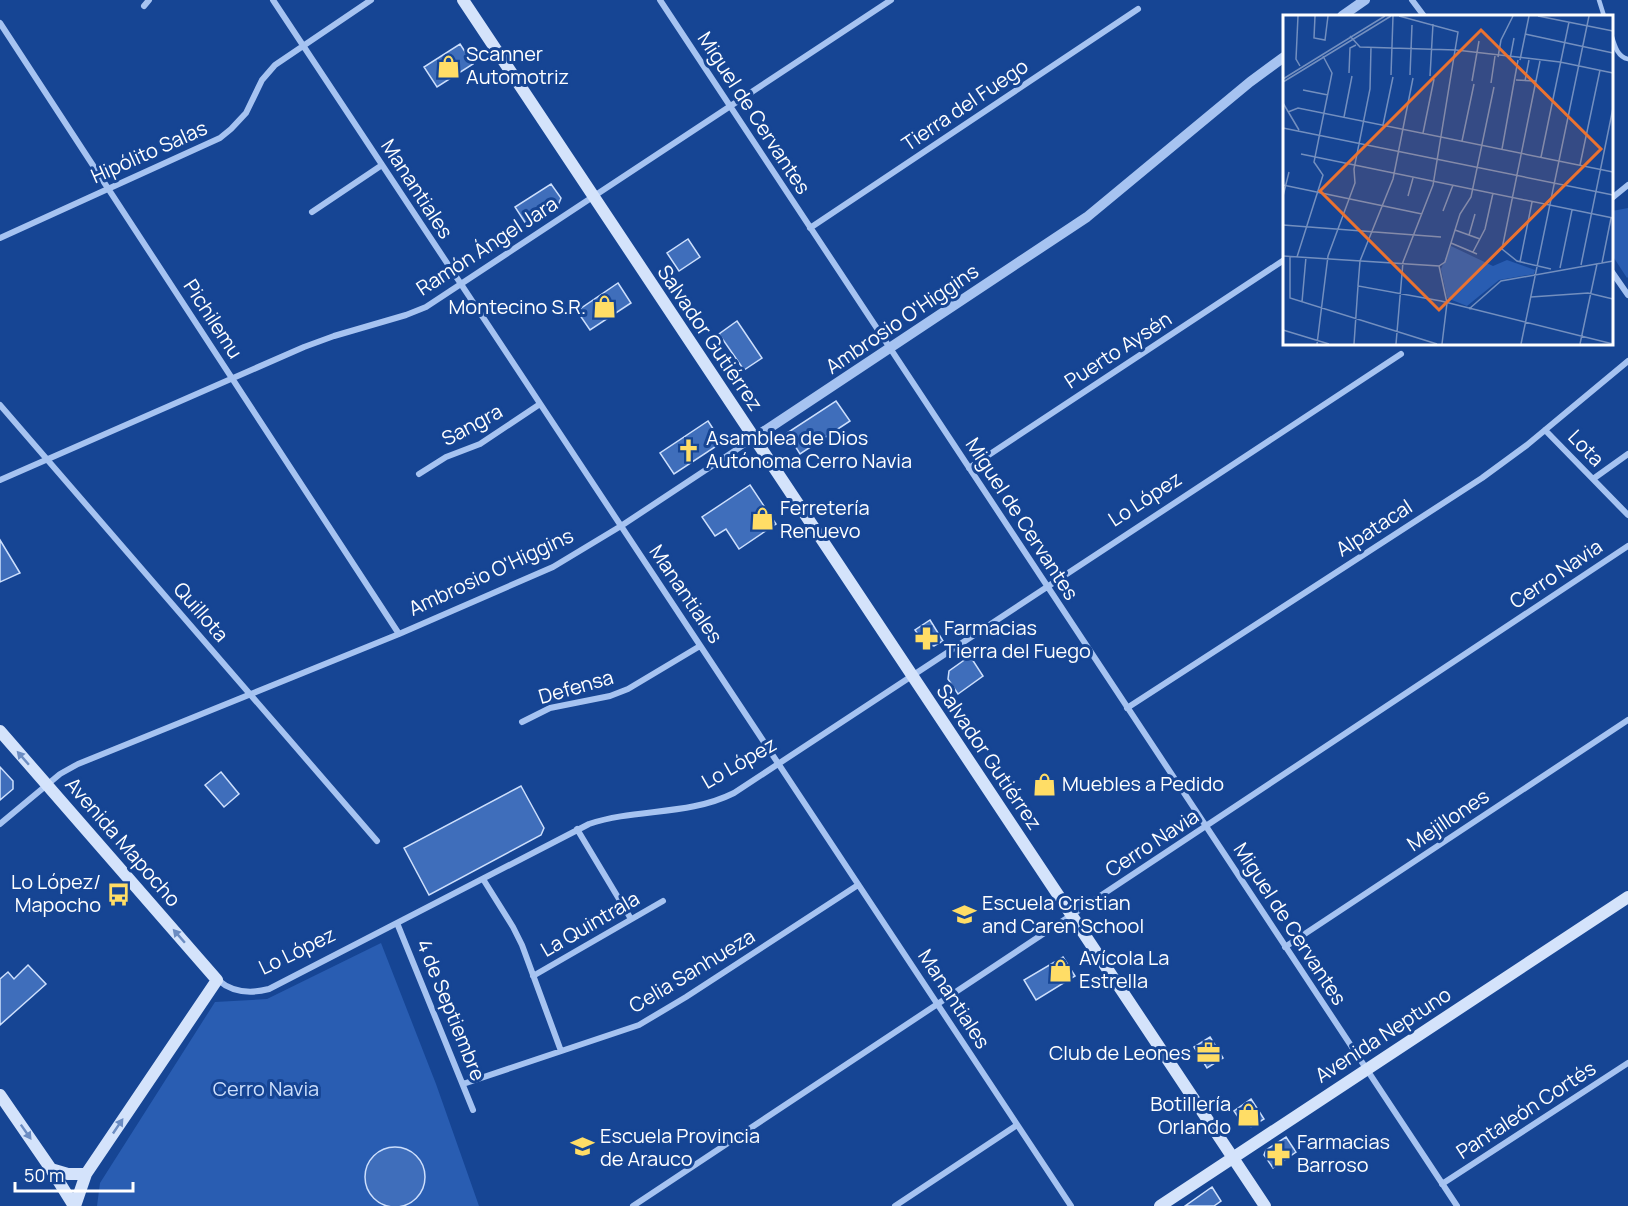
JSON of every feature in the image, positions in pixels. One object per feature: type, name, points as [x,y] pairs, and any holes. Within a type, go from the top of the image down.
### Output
[{"type":"main road","name":"Salvador Gutiérrez","points":[[464,0],[1265,1206]]},
{"type":"main road","name":"Avenida Mapocho","points":[[0,731],[217,980]]},
{"type":"main road","name":"Avenida Neptuno","points":[[1160,1206],[1628,897]]},
{"type":"main road","points":[[74,1206],[86,1174],[217,980]]},
{"type":"main road","points":[[0,1095],[74,1206]]},
{"type":"main road","points":[[51,1169],[68,1174],[86,1174]]},
{"type":"street","points":[[144,6],[149,0]]},
{"type":"street","name":"Manantiales","points":[[273,0],[1071,1206]]},
{"type":"street","name":"Hipólito Salas","points":[[0,238],[220,138],[246,113],[274,64],[370,0]]},
{"type":"street","name":"Miguel de Cervantes","points":[[660,0],[1457,1206]]},
{"type":"street","name":"Ramón Ángel Jara","points":[[0,480],[232,378],[334,336],[415,312],[891,0]]},
{"type":"street","points":[[1343,15],[1365,0]]},
{"type":"street","points":[[1412,0],[1423,15]]},
{"type":"street","name":"Tierra del Fuego","points":[[810,228],[1138,9]]},
{"type":"street","name":"Pichilemu","points":[[0,23],[399,634]]},
{"type":"street","name":"Ambrosio O'Higgins","points":[[0,824],[60,774],[78,764],[399,634],[553,567],[621,526],[1101,207],[1250,82],[1283,58]]},
{"type":"street","points":[[312,212],[382,165]]},
{"type":"street","points":[[1613,196],[1628,185]]},
{"type":"street","name":"Puerto Aysén","points":[[969,468],[1283,261]]},
{"type":"street","points":[[1613,274],[1627,292]]},
{"type":"street","name":"Lo López","points":[[217,980],[224,986],[240,992],[259,992],[269,989],[577,829],[622,815],[704,805],[734,793],[1401,354]]},
{"type":"street","name":"Alpatacal","points":[[1127,708],[1482,478],[1545,430],[1628,361]]},
{"type":"street","name":"Sangra","points":[[419,474],[446,457],[486,440],[540,404]]},
{"type":"street","name":"Quillota","points":[[0,405],[376,841]]},
{"type":"street","name":"Lota","points":[[1545,430],[1628,515]]},
{"type":"street","points":[[1593,479],[1628,454]]},
{"type":"street","name":"Cerro Navia","points":[[633,1206],[1628,546]]},
{"type":"street","name":"Defensa","points":[[522,722],[550,708],[610,696],[628,689],[700,646]]},
{"type":"street","name":"Mejillones","points":[[1286,947],[1628,720]]},
{"type":"street","points":[[577,829],[631,919]]},
{"type":"street","points":[[483,879],[513,927],[561,1051]]},
{"type":"street","name":"Celia Sanhueza","points":[[463,1084],[639,1025],[858,885]]},
{"type":"street","name":"La Quintrala","points":[[533,976],[663,901]]},
{"type":"street","name":"4 de Septiembre","points":[[397,923],[474,1110]]},
{"type":"street","name":"Pantaleón Cortés","points":[[1442,1184],[1628,1062]]},
{"type":"street","points":[[895,1206],[1017,1125]]},
{"type":"lane","points":[[1599,0],[1604,15]]},
{"type":"lane","points":[[1613,42],[1616,50],[1628,59]]},
{"type":"green space","points":[[1628,208],[1627,278],[1613,257],[1613,211]]},
{"type":"green space","name":"Cerro Navia","points":[[381,943],[436,1084],[479,1206],[97,1206],[100,1183],[215,1002],[267,999]]},
{"type":"building","name":"Scanner Automotriz","points":[[460,44],[473,64],[437,87],[424,67]]},
{"type":"building","points":[[551,184],[561,198],[557,208],[528,227],[515,207]]},
{"type":"building","points":[[688,239],[700,257],[679,271],[667,253]]},
{"type":"building","name":"Montecino S.R.","points":[[618,283],[631,303],[590,330],[577,311]]},
{"type":"building","points":[[737,321],[762,358],[744,370],[719,334]]},
{"type":"building","points":[[836,401],[850,421],[800,454],[787,433]]},
{"type":"building","name":"Asamblea de Dios Autónoma Cerro Navia","points":[[708,421],[719,438],[715,447],[674,474],[660,453]]},
{"type":"building","points":[[750,485],[776,524],[739,549],[726,529],[715,536],[702,517]]},
{"type":"building","points":[[0,540],[20,573],[0,582]]},
{"type":"building","points":[[930,620],[943,641],[934,646],[925,644],[915,630]]},
{"type":"building","points":[[970,656],[983,676],[958,694],[948,679],[949,671]]},
{"type":"building","points":[[0,767],[13,781],[13,789],[0,800]]},
{"type":"building","points":[[221,772],[239,794],[224,807],[205,785]]},
{"type":"building","points":[[521,786],[544,828],[541,835],[429,895],[404,848]]},
{"type":"building","points":[[1063,957],[1075,976],[1036,1000],[1024,980]]},
{"type":"building","points":[[28,965],[46,984],[0,1025],[0,979],[8,972],[14,979]]},
{"type":"building","name":"Club de Leones","points":[[1210,1037],[1223,1058],[1207,1068],[1194,1047]]},
{"type":"building","name":"Botillería Orlando","points":[[1251,1099],[1264,1119],[1251,1127],[1242,1123],[1234,1111]]},
{"type":"building","name":"Farmacias Barroso","points":[[1286,1137],[1296,1152],[1273,1168],[1264,1155],[1266,1150]]},
{"type":"building","points":[[395,1147],[416,1156],[425,1177],[416,1198],[395,1207],[374,1198],[365,1177],[374,1156]]},
{"type":"building","points":[[1212,1187],[1221,1201],[1214,1206],[1185,1206]]},
{"type":"place","name":"Scanner Automotriz","points":[[448,66]]},
{"type":"place","name":"Montecino S.R.","points":[[604,307]]},
{"type":"place","name":"Asamblea de Dios Autónoma Cerro Navia","points":[[688,450]]},
{"type":"place","name":"Ferretería Renuevo","points":[[762,519]]},
{"type":"place","name":"Farmacias Tierra del Fuego","points":[[926,639]]},
{"type":"place","name":"Muebles a Pedido","points":[[1044,784]]},
{"type":"place","name":"Lo López/ Mapocho","points":[[119,894]]},
{"type":"place","name":"Escuela Cristian and Caren School","points":[[964,914]]},
{"type":"place","name":"Avícola La Estrella","points":[[1061,970]]},
{"type":"place","name":"Club de Leones","points":[[1209,1053]]},
{"type":"place","name":"Botillería Orlando","points":[[1249,1115]]},
{"type":"place","name":"Escuela Provincia de Arauco","points":[[582,1147]]},
{"type":"place","name":"Farmacias Barroso","points":[[1279,1154]]}]
